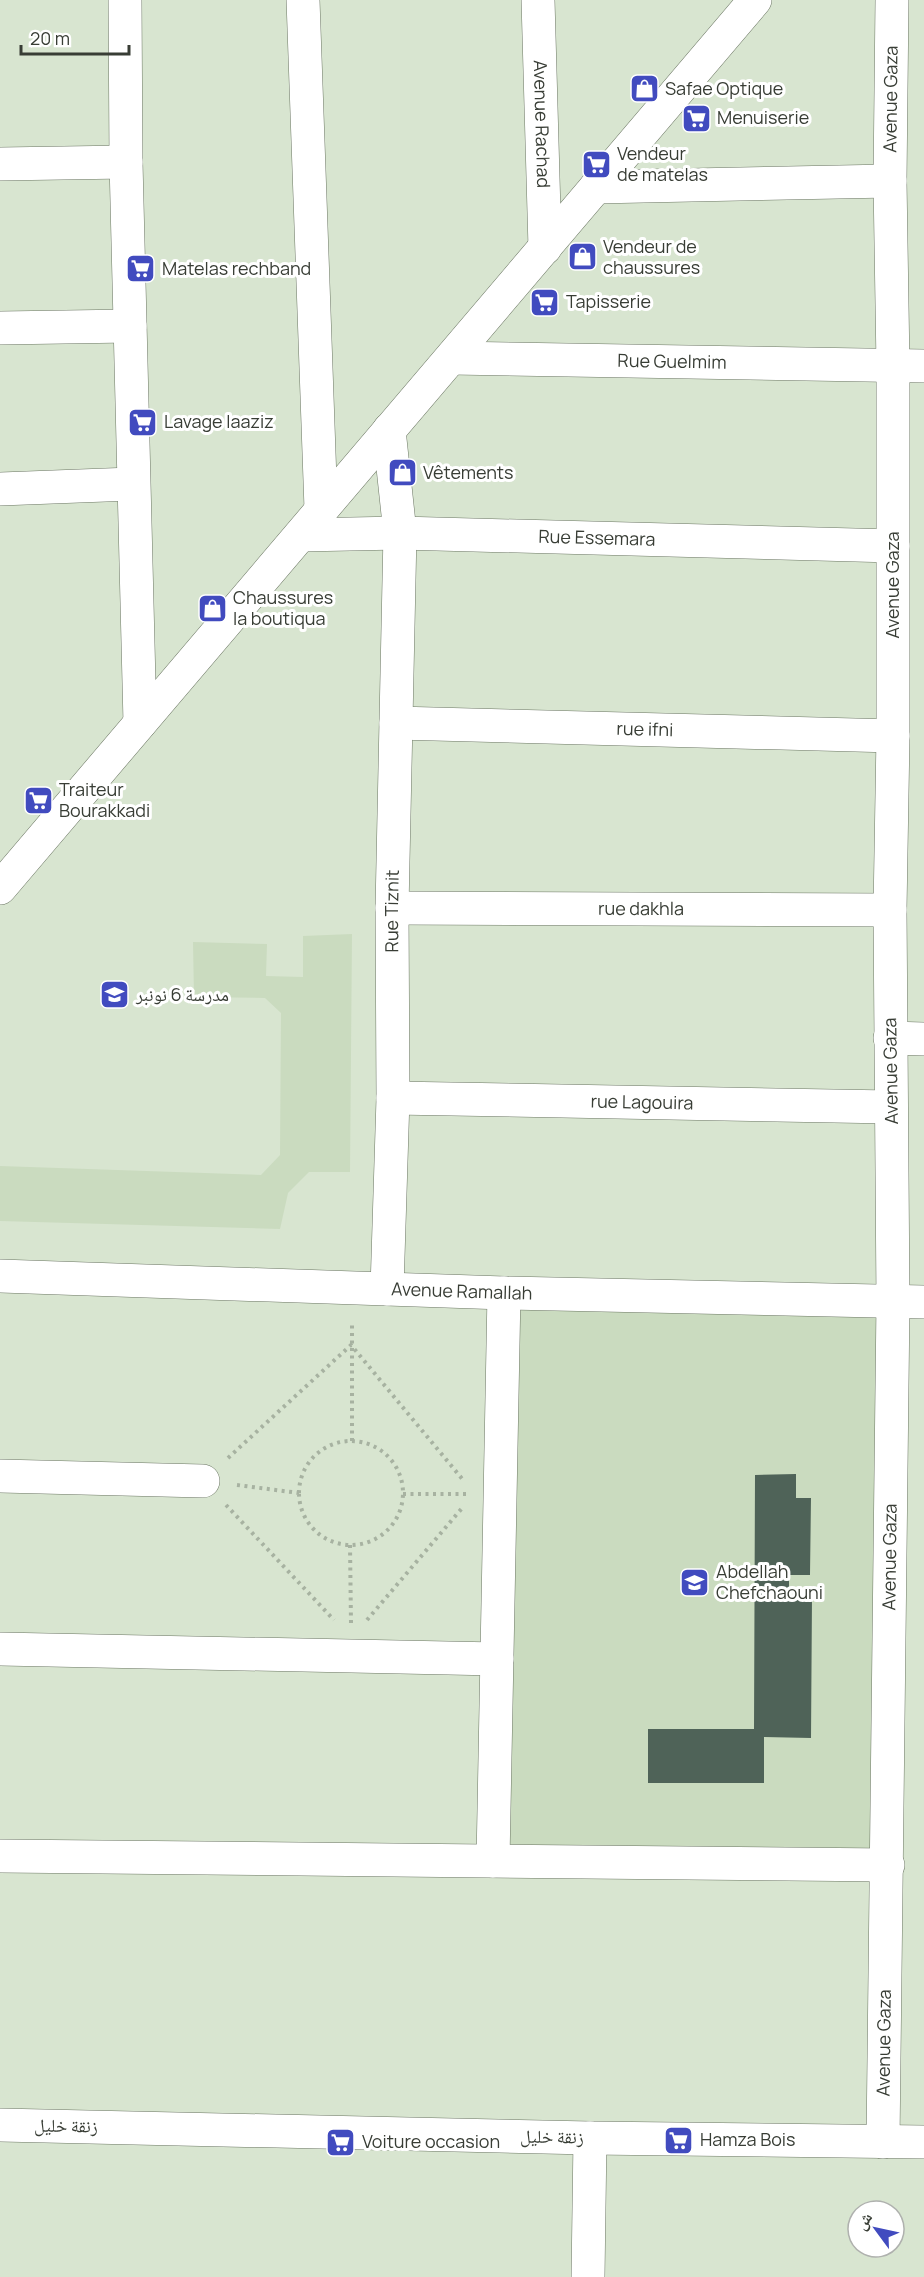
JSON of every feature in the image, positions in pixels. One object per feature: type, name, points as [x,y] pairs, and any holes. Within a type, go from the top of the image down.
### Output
[{"type":"street","points":[[125,0],[132,484],[140,723]]},
{"type":"street","points":[[303,0],[321,509]]},
{"type":"street","name":"Avenue Rachad","points":[[538,0],[545,248]]},
{"type":"street","points":[[0,888],[755,0]]},
{"type":"street","name":"Avenue Gaza","points":[[883,2142],[888,1865],[909,1302],[891,1107],[890,1038],[893,546],[909,366],[890,181],[892,0]]},
{"type":"street","points":[[0,164],[126,162]]},
{"type":"street","points":[[596,187],[890,181]]},
{"type":"street","points":[[0,328],[130,326]]},
{"type":"street","name":"Rue Guelmim","points":[[452,358],[909,366]]},
{"type":"street","name":"Rue Tiznit","points":[[387,1289],[393,1098],[392,908],[400,533],[390,430]]},
{"type":"street","points":[[0,489],[132,484]]},
{"type":"street","name":"Rue Essemara","points":[[301,535],[400,533],[893,546]]},
{"type":"street","name":"rue ifni","points":[[396,723],[893,736]]},
{"type":"street","name":"rue dakhla","points":[[392,908],[890,910]]},
{"type":"street","points":[[890,1038],[924,1040]]},
{"type":"street","name":"rue Lagouira","points":[[393,1098],[891,1107]]},
{"type":"street","name":"Avenue Ramallah","points":[[0,1276],[504,1293],[909,1302]]},
{"type":"street","points":[[493,1861],[504,1293]]},
{"type":"street","points":[[0,1476],[203,1480]]},
{"type":"street","points":[[0,1649],[352,1647],[497,1659]]},
{"type":"street","points":[[0,1856],[888,1865]]},
{"type":"street","name":"زنقة خليل","points":[[0,2125],[590,2138],[924,2142]]},
{"type":"street","points":[[588,2277],[590,2138]]},
{"type":"path","points":[[352,1441],[353,1287]]},
{"type":"path","points":[[203,1480],[351,1346]]},
{"type":"path","points":[[351,1346],[475,1494]]},
{"type":"path","points":[[352,1441],[368,1444],[382,1452],[393,1463],[400,1478],[403,1494],[400,1510],[386,1530],[366,1543],[350,1545],[334,1543],[319,1535],[308,1524],[301,1509],[299,1493],[301,1477],[309,1462],[321,1451],[335,1444],[352,1441]]},
{"type":"path","points":[[203,1480],[299,1493]]},
{"type":"path","points":[[203,1480],[352,1647]]},
{"type":"path","points":[[403,1494],[475,1494]]},
{"type":"path","points":[[352,1647],[475,1494]]},
{"type":"path","points":[[350,1545],[352,1647]]},
{"type":"shaded area","points":[[352,934],[350,1172],[309,1172],[288,1193],[280,1229],[0,1221],[0,1166],[261,1175],[280,1155],[281,1013],[265,998],[194,997],[193,942],[267,944],[266,976],[303,977],[303,936]]},
{"type":"shaded area","name":"Abdellah Chefchaouni","points":[[504,1293],[893,1302],[888,1865],[493,1861]]},
{"type":"building","name":"Abdellah Chefchaouni","points":[[796,1474],[796,1498],[811,1498],[810,1575],[789,1575],[789,1596],[812,1596],[811,1738],[764,1737],[764,1783],[648,1783],[648,1729],[754,1729],[755,1475]]},
{"type":"place","name":"Safae Optique","points":[[644,89]]},
{"type":"place","name":"Menuiserie","points":[[696,118]]},
{"type":"place","name":"Vendeur de matelas","points":[[596,164]]},
{"type":"place","name":"Vendeur de chaussures","points":[[582,257]]},
{"type":"place","name":"Matelas rechband","points":[[141,269]]},
{"type":"place","name":"Tapisserie","points":[[545,302]]},
{"type":"place","name":"Lavage laaziz","points":[[143,422]]},
{"type":"place","name":"Vêtements","points":[[402,473]]},
{"type":"place","name":"Chaussures la boutiqua","points":[[212,608]]},
{"type":"place","name":"Traiteur Bourakkadi","points":[[38,800]]},
{"type":"place","name":"مدرسة 6 نونبر","points":[[115,995]]},
{"type":"place","name":"Abdellah Chefchaouni","points":[[695,1582]]},
{"type":"place","name":"Hamza Bois","points":[[679,2140]]},
{"type":"place","name":"Voiture occasion","points":[[341,2142]]}]
